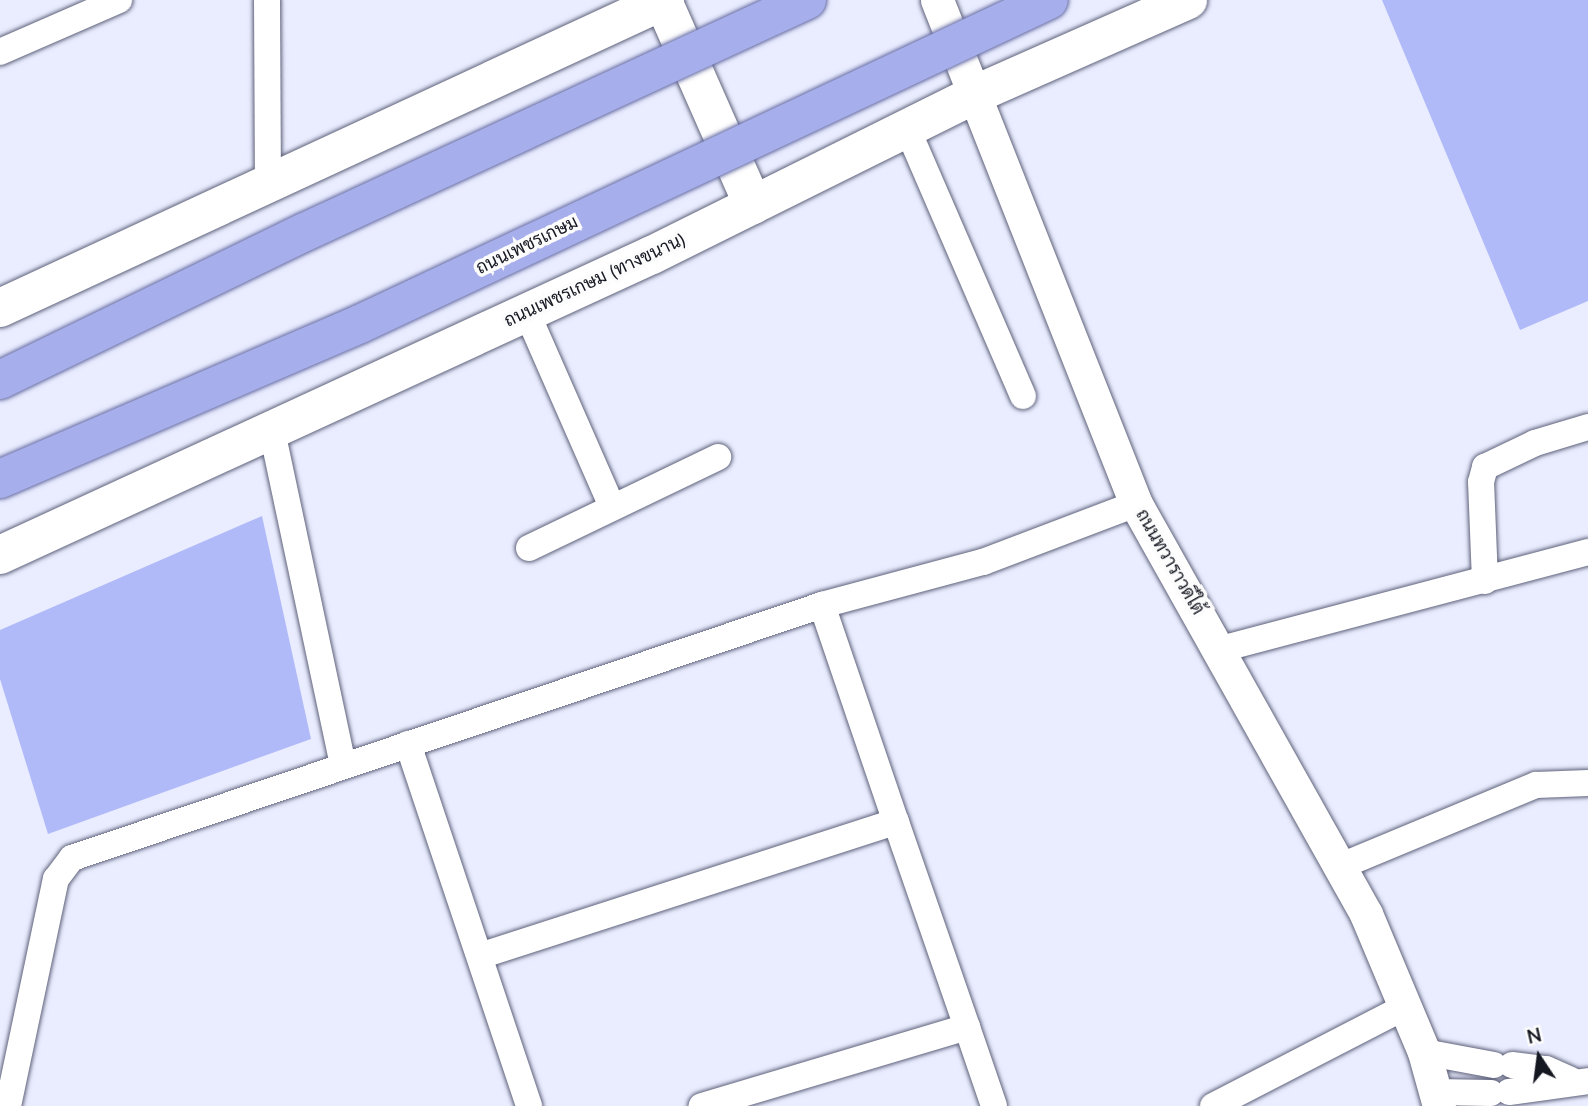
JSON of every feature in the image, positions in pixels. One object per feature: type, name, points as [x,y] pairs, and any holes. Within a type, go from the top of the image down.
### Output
[{"type":"highway","points":[[0,380],[305,232],[807,0]]},
{"type":"highway","name":"ถนนเพชรเกษม","points":[[0,479],[360,324],[1049,0]]},
{"type":"main road","points":[[0,308],[268,181],[664,0],[753,205]]},
{"type":"main road","name":"ถนนเพชรเกษม (ทางขนาน)","points":[[0,555],[527,313],[976,94],[1188,0]]},
{"type":"street","points":[[0,52],[119,0]]},
{"type":"street","points":[[267,0],[268,181]]},
{"type":"street","name":"ถนนทวาราวดีใต้","points":[[937,0],[1136,505],[1221,649],[1341,866],[1424,1052],[1438,1099]]},
{"type":"street","points":[[907,128],[1023,396]]},
{"type":"street","points":[[527,313],[612,507]]},
{"type":"street","points":[[1485,581],[1482,482],[1485,467],[1535,443],[1588,426]]},
{"type":"street","points":[[272,431],[343,766]]},
{"type":"street","points":[[529,548],[718,457]]},
{"type":"street","points":[[8,1106],[56,879],[72,858],[822,606],[983,562],[1136,505]]},
{"type":"street","points":[[1221,649],[1588,552]]},
{"type":"street","points":[[822,606],[994,1106]]},
{"type":"street","points":[[408,744],[529,1106]]},
{"type":"street","points":[[1341,866],[1536,785],[1588,783]]},
{"type":"street","points":[[480,956],[896,822]]},
{"type":"street","points":[[1213,1106],[1405,1007]]},
{"type":"street","points":[[702,1106],[967,1027]]},
{"type":"street","points":[[1424,1052],[1562,1073],[1580,1080]]},
{"type":"street","points":[[1438,1099],[1556,1087],[1580,1080]]},
{"type":"building","points":[[1382,0],[1588,0],[1588,301],[1520,330]]},
{"type":"building","points":[[262,516],[311,739],[48,834],[0,679],[0,630]]}]
